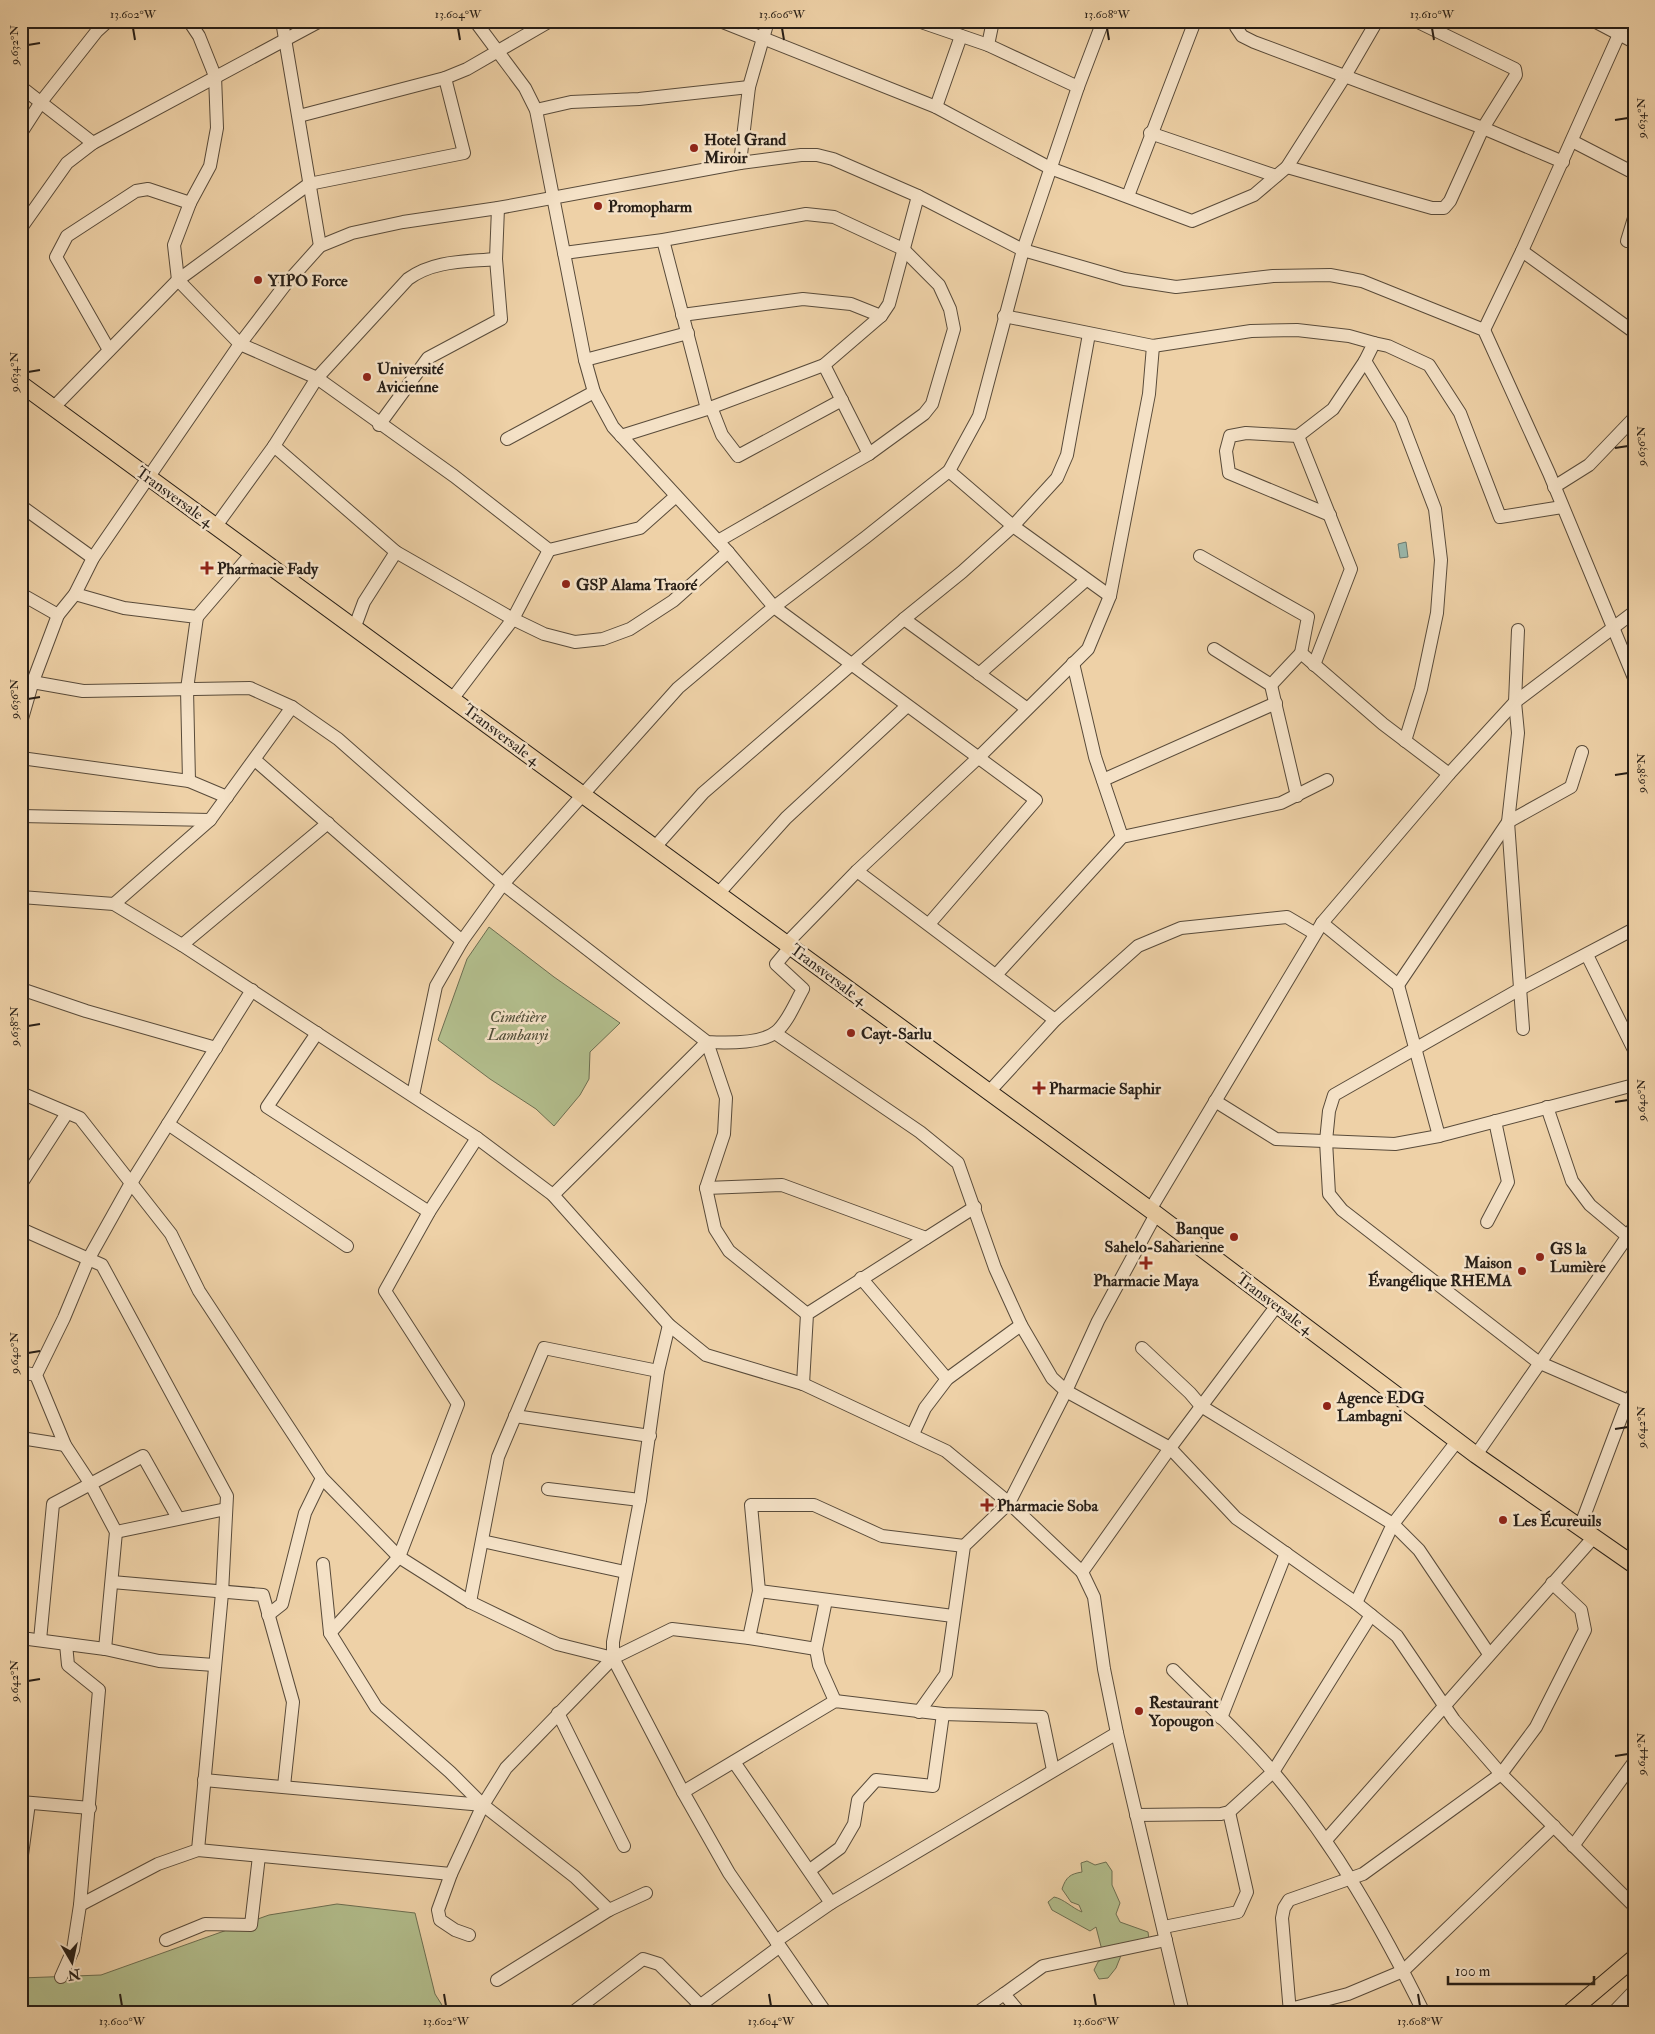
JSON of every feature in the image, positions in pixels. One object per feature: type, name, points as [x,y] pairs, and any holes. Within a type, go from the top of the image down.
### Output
[{"type":"main road","name":"Transversale 4","points":[[21,384],[150,477],[354,629],[453,698],[718,894],[789,944],[988,1093],[1278,1304],[1476,1455],[1634,1565]]},
{"type":"main road","points":[[1569,2013],[1634,1958]]},
{"type":"street","points":[[21,133],[41,102],[97,31],[108,21]]},
{"type":"street","points":[[189,21],[199,36],[214,76],[217,128],[210,166],[190,203],[174,245],[178,280],[240,344],[318,378],[379,425],[454,476],[549,550]]},
{"type":"street","points":[[282,21],[320,246]]},
{"type":"street","points":[[21,228],[67,163],[93,143],[214,76],[320,21]]},
{"type":"street","points":[[475,21],[525,88],[536,110],[585,360],[594,392],[613,427],[728,552],[774,607],[1036,800],[929,924]]},
{"type":"street","points":[[299,116],[445,78],[499,51],[550,21]]},
{"type":"street","points":[[720,21],[936,107],[1050,168],[1192,221],[1254,194],[1287,167],[1345,76],[1377,21]]},
{"type":"street","points":[[740,163],[750,87],[768,21]]},
{"type":"street","points":[[918,21],[988,45],[1078,87]]},
{"type":"street","points":[[988,45],[993,21]]},
{"type":"street","points":[[412,1094],[436,986],[462,941],[503,884],[678,688],[774,607],[949,471],[979,416],[1023,250],[1078,87],[1104,21]]},
{"type":"street","points":[[1128,196],[1150,133],[1195,21]]},
{"type":"street","points":[[1237,21],[1236,27],[1242,36],[1254,42],[1483,128],[1563,162]]},
{"type":"street","points":[[1287,167],[1432,208],[1444,208],[1450,201],[1483,128],[1516,75],[1515,69],[1416,21]]},
{"type":"street","points":[[1594,21],[1634,42]]},
{"type":"street","points":[[1484,330],[1522,252],[1625,21]]},
{"type":"street","points":[[936,107],[961,36]]},
{"type":"street","points":[[53,408],[178,280],[309,184],[464,154],[445,78]]},
{"type":"street","points":[[21,86],[93,143]]},
{"type":"street","points":[[536,110],[571,102],[639,99],[750,87]]},
{"type":"street","points":[[1150,133],[1276,176]]},
{"type":"street","points":[[1572,142],[1634,174]]},
{"type":"street","points":[[21,722],[26,682],[58,615],[75,594],[93,558],[240,344],[284,285],[320,246],[352,233],[403,222],[498,208],[740,163],[817,155],[833,159],[918,196],[1023,250],[1124,280],[1176,287],[1273,276],[1330,275],[1362,281],[1484,330],[1554,487],[1634,678]]},
{"type":"street","points":[[109,350],[56,257],[67,236],[136,191],[148,189],[190,203]]},
{"type":"street","points":[[621,436],[709,408],[824,365],[881,316],[890,304],[902,248],[918,196]]},
{"type":"street","points":[[379,425],[428,358],[502,319],[496,259],[498,208]]},
{"type":"street","points":[[564,253],[664,240],[806,214],[834,218],[902,248],[939,285],[950,309],[954,329],[932,404],[924,414],[869,454],[718,541]]},
{"type":"street","points":[[1627,240],[1634,218]]},
{"type":"street","points":[[664,240],[682,315],[709,408],[722,435],[738,456],[842,400]]},
{"type":"street","points":[[1522,252],[1634,332]]},
{"type":"street","points":[[216,526],[274,446],[318,378],[408,279],[420,270],[435,264],[496,259]]},
{"type":"street","points":[[682,315],[803,299],[851,304],[881,316]]},
{"type":"street","points":[[1004,316],[1153,346],[1250,331],[1297,330],[1349,336],[1374,344],[1388,346],[1429,365],[1460,413],[1500,517],[1562,507]]},
{"type":"street","points":[[585,360],[688,333]]},
{"type":"street","points":[[655,847],[703,793],[852,663],[962,572],[1013,526],[1057,478],[1067,455],[1089,334]]},
{"type":"street","points":[[1330,515],[1229,473],[1226,451],[1230,436],[1246,433],[1298,436],[1333,410],[1374,344]]},
{"type":"street","points":[[553,1195],[708,1042],[742,1043],[775,1033],[783,1024],[803,989],[776,964],[789,944],[858,871],[979,758],[1026,708],[1088,649],[1110,596],[1149,394],[1153,346]]},
{"type":"street","points":[[1365,361],[1401,420],[1434,509],[1441,560],[1435,623],[1421,689],[1404,741]]},
{"type":"street","points":[[824,365],[869,454]]},
{"type":"street","points":[[507,440],[594,392]]},
{"type":"street","points":[[1554,487],[1589,465],[1632,426]]},
{"type":"street","points":[[1298,436],[1351,569],[1314,665]]},
{"type":"street","points":[[274,446],[396,552],[513,619],[544,634],[575,642],[603,639],[630,629],[673,601],[728,552]]},
{"type":"street","points":[[949,471],[1013,526],[1110,596]]},
{"type":"street","points":[[453,698],[513,619],[549,550],[640,528],[676,496]]},
{"type":"street","points":[[21,506],[93,558]]},
{"type":"street","points":[[354,629],[364,602],[396,552]]},
{"type":"street","points":[[189,781],[187,689],[197,617],[252,553]]},
{"type":"street","points":[[1200,556],[1308,617],[1301,653],[1271,685]]},
{"type":"street","points":[[979,674],[1086,580]]},
{"type":"street","points":[[21,594],[58,615]]},
{"type":"street","points":[[75,594],[124,608],[197,617]]},
{"type":"street","points":[[919,1712],[946,1674],[964,1546],[1009,1503],[1153,1212],[1215,1101],[1318,928],[1449,774],[1515,702],[1634,612]]},
{"type":"street","points":[[904,619],[1026,708]]},
{"type":"street","points":[[1518,630],[1515,702],[1518,733],[1508,822],[1523,1029]]},
{"type":"street","points":[[1214,649],[1271,685],[1297,796]]},
{"type":"street","points":[[1301,653],[1404,741],[1449,774]]},
{"type":"street","points":[[1073,662],[1103,780],[1122,837]]},
{"type":"street","points":[[26,682],[83,691],[250,688],[292,707],[338,740],[503,884],[708,1042],[726,1098],[724,1134],[706,1188],[714,1229],[729,1251],[807,1314]]},
{"type":"street","points":[[1103,780],[1276,703]]},
{"type":"street","points":[[718,894],[786,818],[907,706]]},
{"type":"street","points":[[114,904],[210,820],[292,707]]},
{"type":"street","points":[[1398,985],[1508,822],[1571,787],[1582,752]]},
{"type":"street","points":[[21,758],[189,781],[227,797]]},
{"type":"street","points":[[255,760],[462,941]]},
{"type":"street","points":[[996,975],[1122,837],[1281,803],[1326,780]]},
{"type":"street","points":[[21,816],[210,820]]},
{"type":"street","points":[[182,945],[328,823]]},
{"type":"street","points":[[858,871],[1055,1020]]},
{"type":"street","points":[[21,897],[114,904],[182,945],[412,1094],[477,1138],[553,1195],[669,1325],[706,1355],[803,1384],[946,1451],[1009,1503],[1082,1572],[1094,1597],[1104,1669],[1117,1733],[1183,2013]]},
{"type":"street","points":[[988,1093],[1055,1020],[1138,946],[1181,928],[1287,917],[1318,928],[1398,985],[1438,1136]]},
{"type":"street","points":[[1580,1527],[1631,1396],[1538,1362],[1342,1210],[1329,1194],[1326,1141],[1329,1111],[1334,1095],[1520,989],[1634,929]]},
{"type":"street","points":[[1587,955],[1634,1050]]},
{"type":"street","points":[[21,989],[86,1011],[216,1048]]},
{"type":"street","points":[[105,1649],[116,1532],[90,1483],[65,1445],[36,1374],[64,1318],[88,1258],[130,1182],[252,990]]},
{"type":"street","points":[[317,1033],[267,1107],[429,1212]]},
{"type":"street","points":[[775,1033],[920,1132],[958,1163],[995,1268],[1021,1325],[1052,1378],[1066,1391],[1170,1448],[1236,1518],[1356,1603],[1397,1636],[1454,1720],[1501,1774],[1634,1906]]},
{"type":"street","points":[[1215,1101],[1276,1139],[1395,1144],[1438,1136],[1634,1085]]},
{"type":"street","points":[[21,1094],[80,1118],[171,1234],[199,1291],[322,1478],[399,1557],[470,1602],[557,1644],[613,1658]]},
{"type":"street","points":[[1476,1455],[1538,1362],[1632,1234],[1590,1205],[1572,1181],[1548,1107]]},
{"type":"street","points":[[21,1184],[67,1113]]},
{"type":"street","points":[[1487,1222],[1508,1182],[1495,1121]]},
{"type":"street","points":[[168,1124],[347,1246]]},
{"type":"street","points":[[330,1633],[399,1557],[458,1404],[385,1292],[429,1212],[477,1138]]},
{"type":"street","points":[[706,1188],[782,1185],[926,1238]]},
{"type":"street","points":[[807,1314],[975,1207]]},
{"type":"street","points":[[21,1229],[102,1265],[227,1496],[222,1593],[198,1850]]},
{"type":"street","points":[[861,1278],[947,1379]]},
{"type":"street","points":[[1082,1572],[1170,1448],[1278,1304]]},
{"type":"street","points":[[803,1384],[807,1314]]},
{"type":"street","points":[[669,1325],[658,1371],[640,1500],[613,1642],[613,1658],[683,1792],[729,1873],[826,2013]]},
{"type":"street","points":[[912,1434],[925,1408],[947,1379],[1021,1325]]},
{"type":"street","points":[[470,1602],[498,1457],[544,1348],[658,1371]]},
{"type":"street","points":[[1142,1348],[1190,1393],[1201,1406],[1393,1524],[1419,1550],[1488,1654]]},
{"type":"street","points":[[21,1372],[36,1374]]},
{"type":"street","points":[[515,1416],[650,1436]]},
{"type":"street","points":[[21,1438],[65,1445]]},
{"type":"street","points":[[1356,1603],[1393,1524],[1458,1440]]},
{"type":"street","points":[[40,1640],[53,1504],[143,1456],[178,1518]]},
{"type":"street","points":[[268,1615],[282,1604],[306,1513],[322,1478]]},
{"type":"street","points":[[548,1489],[640,1500]]},
{"type":"street","points":[[749,1638],[759,1591],[751,1505],[814,1505],[882,1536],[964,1546]]},
{"type":"street","points":[[116,1532],[226,1509]]},
{"type":"street","points":[[1326,1840],[1488,1654],[1593,1538]]},
{"type":"street","points":[[482,1541],[625,1572]]},
{"type":"street","points":[[1221,1718],[1286,1553]]},
{"type":"street","points":[[323,1564],[330,1633],[376,1707],[450,1772],[483,1805],[575,1877],[609,1910]]},
{"type":"street","points":[[112,1582],[222,1593],[263,1595],[293,1702],[284,1786]]},
{"type":"street","points":[[1552,1583],[1581,1610],[1585,1630],[1536,1727],[1501,1774],[1363,1874],[1289,1900],[1284,1908],[1282,1918],[1290,2011],[1348,1994],[1403,1970],[1554,1826]]},
{"type":"street","points":[[759,1591],[953,1616]]},
{"type":"street","points":[[826,1600],[816,1649],[819,1665],[835,1701]]},
{"type":"street","points":[[1136,1815],[1221,1814],[1229,1812],[1273,1772],[1371,1615]]},
{"type":"street","points":[[469,1935],[455,1930],[440,1920],[438,1910],[451,1874],[483,1805],[506,1768],[613,1658],[672,1629],[749,1638],[816,1649]]},
{"type":"street","points":[[21,1638],[105,1649],[159,1661],[214,1664]]},
{"type":"street","points":[[61,1977],[73,1950],[80,1905],[99,1690],[68,1665],[66,1644]]},
{"type":"street","points":[[1173,1670],[1273,1772],[1326,1840],[1351,1877],[1403,1970],[1424,2013]]},
{"type":"street","points":[[683,1792],[835,1701],[943,1714],[1042,1717],[1053,1770]]},
{"type":"street","points":[[558,1713],[624,1846]]},
{"type":"street","points":[[810,1870],[840,1848],[854,1824],[858,1800],[876,1780],[934,1786],[943,1714]]},
{"type":"street","points":[[572,2013],[643,1959],[660,1964],[696,2009],[831,1903],[1117,1733]]},
{"type":"street","points":[[734,1762],[831,1903]]},
{"type":"street","points":[[1573,1846],[1634,1762]]},
{"type":"street","points":[[204,1780],[483,1805]]},
{"type":"street","points":[[21,1862],[25,1803],[90,1808]]},
{"type":"street","points":[[978,2013],[1044,1966],[1238,1912],[1247,1892],[1229,1812]]},
{"type":"street","points":[[80,1905],[158,1864],[198,1850],[451,1874]]},
{"type":"street","points":[[166,1940],[205,1924],[251,1924],[259,1856]]},
{"type":"street","points":[[497,1980],[609,1910],[646,1893]]},
{"type":"street","points":[[1613,2013],[1634,1991]]},
{"type":"street","points":[[1004,1994],[1020,2013]]},
{"type":"green space","name":"Cimétière Lambanyi","points":[[489,927],[554,977],[620,1023],[590,1052],[589,1079],[580,1095],[554,1126],[536,1109],[490,1079],[438,1040],[467,959]]},
{"type":"green space","points":[[1087,1861],[1095,1865],[1106,1862],[1112,1871],[1112,1885],[1120,1903],[1116,1914],[1120,1922],[1148,1932],[1149,1940],[1122,1953],[1116,1968],[1108,1978],[1099,1979],[1094,1970],[1098,1962],[1104,1958],[1096,1927],[1090,1931],[1052,1910],[1048,1902],[1054,1897],[1058,1898],[1082,1912],[1079,1905],[1071,1902],[1062,1889],[1069,1877],[1082,1872],[1081,1863]]},
{"type":"green space","points":[[337,1904],[415,1913],[435,1994],[447,2013],[21,2013],[21,1978],[101,1975],[269,1915]]},
{"type":"shaded area","points":[[1406,542],[1408,557],[1400,558],[1398,544]]},
{"type":"place","name":"Hotel Grand Miroir","points":[[694,148]]},
{"type":"place","name":"Promopharm","points":[[598,206]]},
{"type":"place","name":"YIPO Force","points":[[258,280]]},
{"type":"place","name":"Université Avicienne","points":[[367,377]]},
{"type":"place","name":"Pharmacie Fady","points":[[207,568]]},
{"type":"place","name":"GSP Alama Traoré","points":[[566,584]]},
{"type":"place","name":"Cayt-Sarlu","points":[[851,1033]]},
{"type":"place","name":"Pharmacie Saphir","points":[[1039,1088]]},
{"type":"place","name":"Banque Sahelo-Saharienne","points":[[1234,1237]]},
{"type":"place","name":"GS la Lumière","points":[[1540,1257]]},
{"type":"place","name":"Pharmacie Maya","points":[[1146,1263]]},
{"type":"place","name":"Maison Évangélique RHEMA","points":[[1522,1271]]},
{"type":"place","name":"Agence EDG Lambagni","points":[[1327,1406]]},
{"type":"place","name":"Pharmacie Soba","points":[[987,1505]]},
{"type":"place","name":"Les Écureuils","points":[[1503,1520]]},
{"type":"place","name":"Restaurant Yopougon","points":[[1139,1711]]}]
